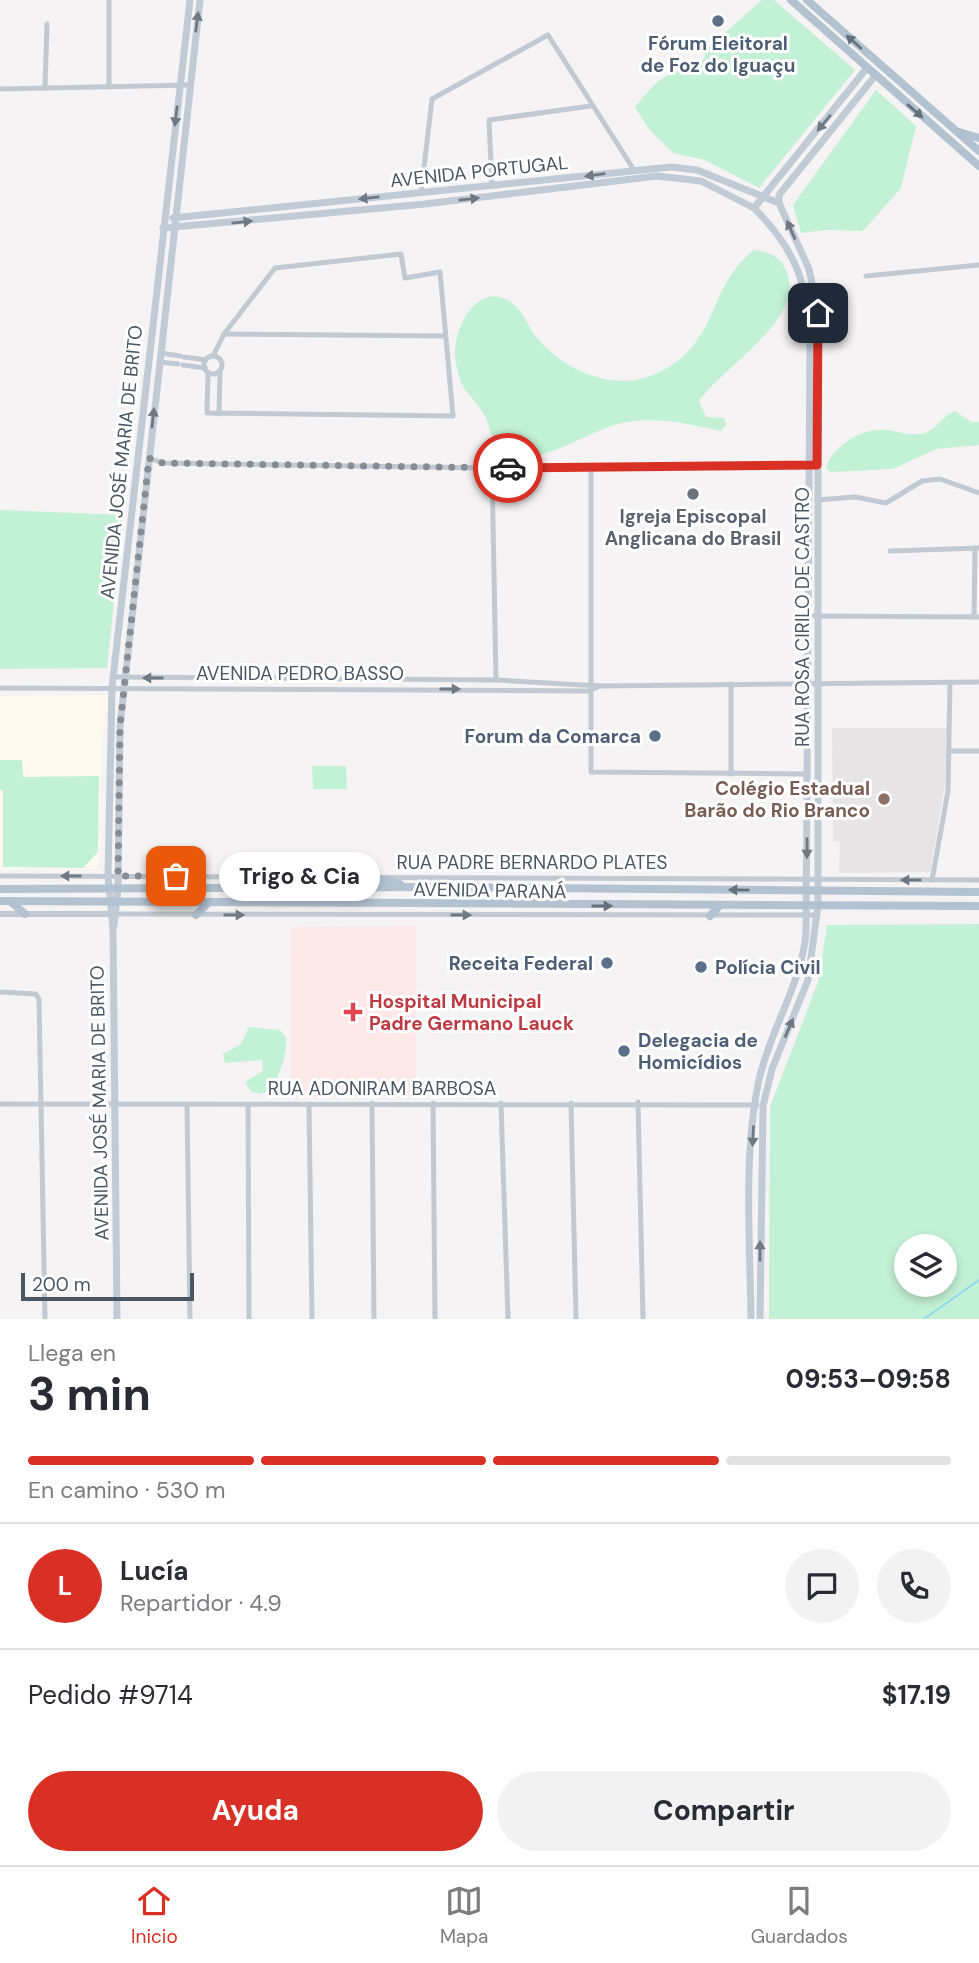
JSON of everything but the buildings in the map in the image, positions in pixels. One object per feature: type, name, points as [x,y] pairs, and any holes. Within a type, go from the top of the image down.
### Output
[{"type":"main road","name":"AVENIDA JOSÉ MARIA DE BRITO","points":[[113,901],[108,889],[112,687],[190,0]]},
{"type":"main road","name":"AVENIDA JOSÉ MARIA DE BRITO","points":[[117,1319],[113,901],[118,889],[120,726],[200,0]]},
{"type":"main road","points":[[790,0],[866,69],[974,158],[979,166]]},
{"type":"main road","points":[[807,0],[979,151]]},
{"type":"main road","points":[[754,208],[866,69]]},
{"type":"main road","points":[[751,1319],[750,1202],[765,1059],[801,969],[807,910],[807,616],[813,465],[814,340],[818,313],[809,269],[779,203],[782,188],[875,76]]},
{"type":"main road","points":[[957,132],[979,138]]},
{"type":"main road","name":"AVENIDA PORTUGAL","points":[[164,217],[176,218],[671,167],[697,170],[779,203]]},
{"type":"main road","name":"AVENIDA PORTUGAL","points":[[163,228],[174,229],[657,176],[701,181],[754,208],[779,233],[800,273],[814,340]]},
{"type":"main road","points":[[800,273],[809,269]]},
{"type":"main road","name":"RUA ROSA CIRILO DE CASTRO","points":[[759,1105],[808,979],[818,910],[817,500],[813,465]]},
{"type":"main road","points":[[808,595],[817,595]]},
{"type":"main road","points":[[108,784],[113,783],[120,787]]},
{"type":"main road","points":[[374,877],[413,887]]},
{"type":"main road","points":[[435,887],[435,905]]},
{"type":"main road","points":[[456,887],[456,905]]},
{"type":"main road","name":"AVENIDA PARANÁ","points":[[0,889],[456,887],[979,892]]},
{"type":"main road","points":[[5,901],[25,914]]},
{"type":"main road","name":"AVENIDA PARANÁ","points":[[5,901],[720,905],[807,910],[979,906]]},
{"type":"main road","points":[[196,915],[209,902]]},
{"type":"main road","points":[[710,916],[720,905]]},
{"type":"main road","points":[[759,1105],[760,1319]]},
{"type":"street","points":[[109,0],[109,85]]},
{"type":"street","points":[[45,87],[47,24]]},
{"type":"street","points":[[421,193],[432,99],[548,35],[634,170]]},
{"type":"street","points":[[0,89],[190,85]]},
{"type":"street","points":[[492,186],[489,120],[591,106]]},
{"type":"street","points":[[161,354],[206,360],[213,356],[224,334],[275,268],[401,254],[405,278],[439,272],[453,416],[207,413],[206,360]]},
{"type":"street","points":[[866,276],[979,265]]},
{"type":"street","points":[[224,334],[446,336]]},
{"type":"street","points":[[213,356],[220,360],[219,414]]},
{"type":"street","points":[[182,365],[183,357]]},
{"type":"street","points":[[160,362],[220,371]]},
{"type":"street","points":[[149,458],[163,463],[492,468],[813,465]]},
{"type":"street","points":[[591,467],[588,684],[591,772],[807,774]]},
{"type":"street","points":[[492,468],[496,680]]},
{"type":"street","points":[[817,500],[855,497],[886,503],[922,481],[940,479],[979,493]]},
{"type":"street","points":[[807,616],[976,617],[977,548],[890,551]]},
{"type":"street","name":"AVENIDA PEDRO BASSO","points":[[114,677],[496,680],[600,686],[979,682]]},
{"type":"street","points":[[932,880],[941,839],[951,751],[950,682]]},
{"type":"street","points":[[731,684],[731,774]]},
{"type":"street","name":"AVENIDA PEDRO BASSO","points":[[0,688],[589,691],[600,686]]},
{"type":"street","points":[[951,751],[979,751]]},
{"type":"street","name":"RUA PADRE BERNARDO PLATES","points":[[0,876],[979,880]]},
{"type":"street","points":[[0,914],[710,916],[807,910]]},
{"type":"street","points":[[0,992],[36,994],[39,999],[45,1319]]},
{"type":"street","points":[[638,1102],[643,1319]]},
{"type":"street","name":"RUA ADONIRAM BARBOSA","points":[[0,1104],[638,1102],[759,1105]]},
{"type":"street","points":[[372,1103],[374,1319]]},
{"type":"street","points":[[433,1103],[435,1319]]},
{"type":"street","points":[[501,1103],[508,1319]]},
{"type":"street","points":[[571,1103],[576,1319]]},
{"type":"street","points":[[187,1104],[190,1319]]},
{"type":"street","points":[[248,1104],[249,1319]]},
{"type":"street","points":[[309,1104],[312,1319]]},
{"type":"shaded area","points":[[109,695],[101,745],[99,869],[0,870],[0,696]]},
{"type":"shaded area","points":[[832,728],[947,728],[945,785],[930,872],[839,873],[840,842],[833,841]]},
{"type":"shaded area","name":"Hospital Municipal Padre Germano Lauck","points":[[416,926],[416,1097],[291,1098],[290,927]]},
{"type":"green space","points":[[762,0],[774,0],[855,70],[759,188],[705,160],[673,153],[649,129],[635,107],[662,79],[687,69],[699,68],[709,47]]},
{"type":"green space","points":[[876,90],[916,126],[901,188],[863,231],[825,230],[801,233],[793,205]]},
{"type":"green space","points":[[754,250],[770,254],[782,263],[787,273],[789,290],[784,308],[773,325],[699,401],[706,417],[724,418],[726,425],[721,431],[662,421],[627,422],[564,447],[531,456],[516,455],[496,442],[484,414],[462,384],[455,358],[459,330],[472,308],[480,301],[500,297],[512,303],[537,338],[574,368],[604,379],[635,380],[650,376],[673,364],[689,350],[701,335],[727,282]]},
{"type":"green space","points":[[955,411],[971,422],[979,422],[979,445],[936,449],[893,469],[831,472],[826,468],[842,445],[868,431],[921,434]]},
{"type":"green space","points":[[0,510],[123,515],[107,668],[0,669]]},
{"type":"green space","points":[[0,760],[22,760],[23,777],[99,776],[98,852],[83,868],[3,867],[3,790],[0,790]]},
{"type":"green space","points":[[312,766],[346,766],[347,789],[313,789]]},
{"type":"green space","points":[[979,924],[979,1319],[769,1319],[770,1107],[818,982],[827,925]]},
{"type":"green space","points":[[249,1027],[280,1030],[286,1037],[284,1058],[277,1079],[270,1091],[260,1094],[251,1091],[245,1082],[263,1071],[262,1060],[225,1063],[223,1054],[241,1044]]},
{"type":"waterway","points":[[924,1319],[979,1280]]},
{"type":"way so far","points":[[176,876],[118,876],[120,726],[149,458],[163,463],[508,468]]},
{"type":"place","name":"Fórum Eleitoral de Foz do Iguaçu","points":[[718,21]]},
{"type":"place","name":"Igreja Episcopal Anglicana do Brasil","points":[[693,494]]},
{"type":"place","name":"Forum da Comarca","points":[[655,736]]},
{"type":"place","name":"Colégio Estadual Barão do Rio Branco","points":[[884,799]]},
{"type":"place","name":"Trigo & Cia","points":[[176,876]]},
{"type":"place","name":"Receita Federal","points":[[607,963]]},
{"type":"place","name":"Polícia Civil","points":[[701,967]]},
{"type":"place","name":"Hospital Municipal Padre Germano Lauck","points":[[353,1012]]},
{"type":"place","name":"Delegacia de Homicídios","points":[[624,1051]]},
{"type":"route","points":[[508,468],[817,465],[818,313]]}]
